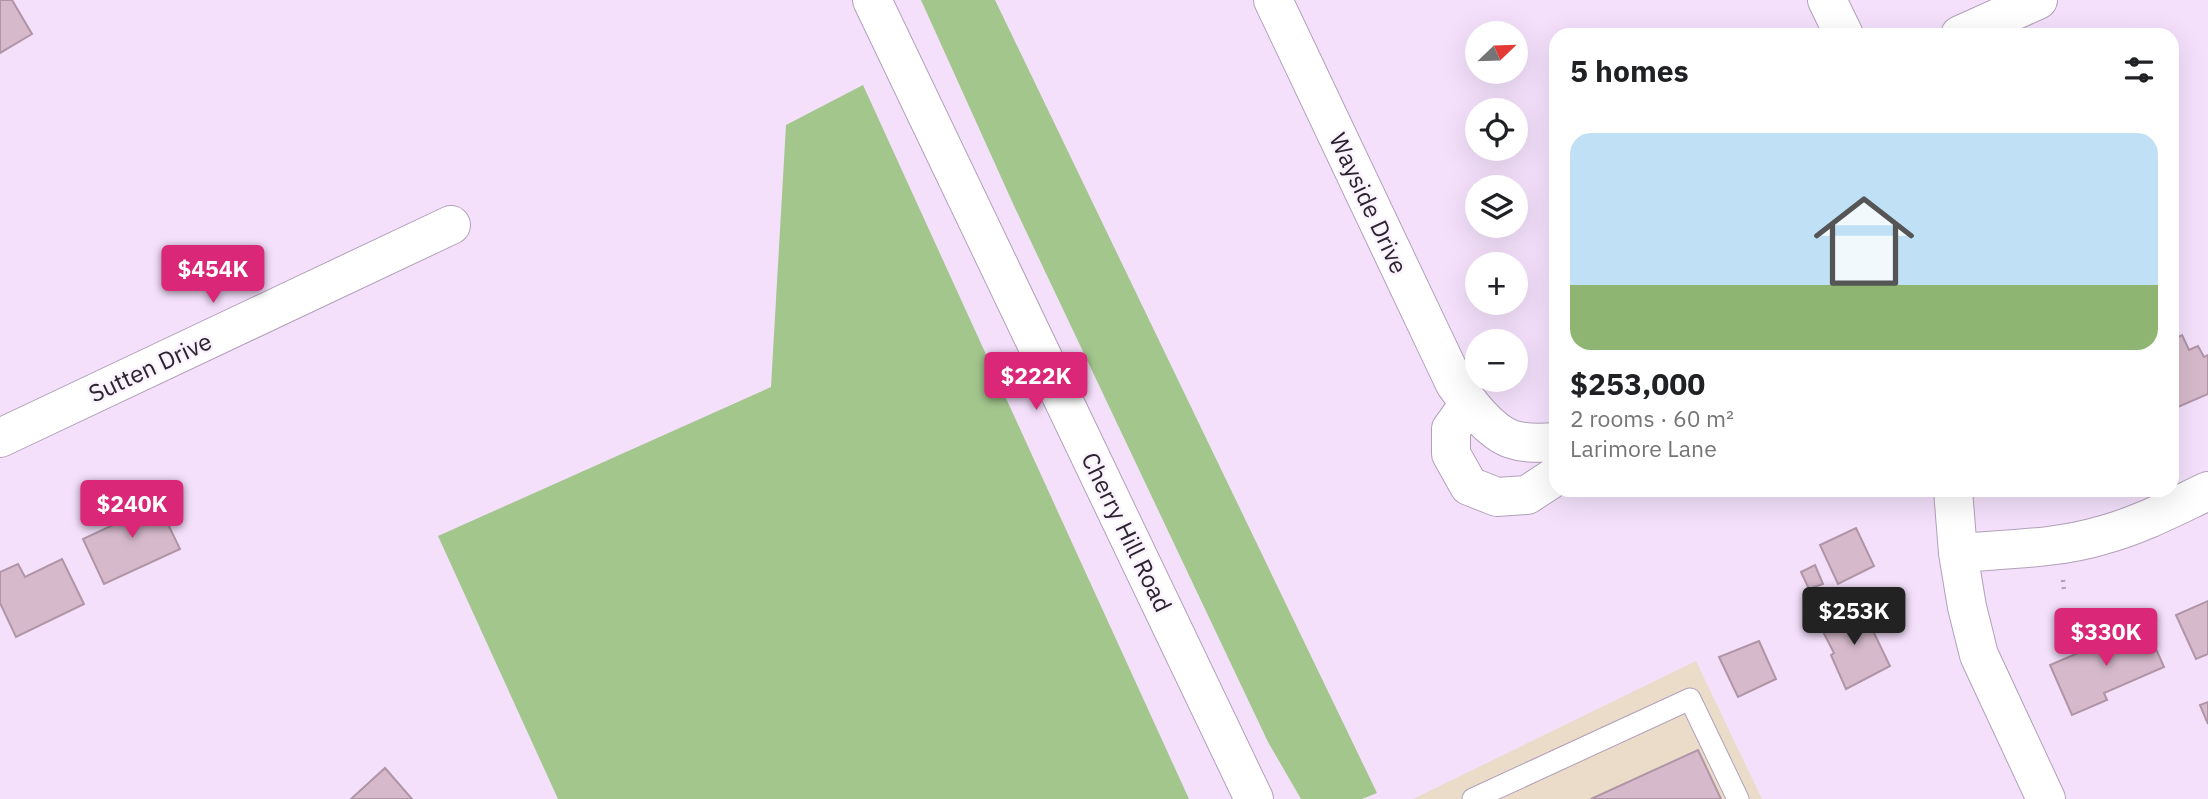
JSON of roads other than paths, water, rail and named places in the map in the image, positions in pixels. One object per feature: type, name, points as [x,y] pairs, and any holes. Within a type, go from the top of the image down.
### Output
[{"type":"street","name":"Cherry Hill Road","points":[[872,0],[1254,799]]},
{"type":"street","name":"Wayside Drive","points":[[1273,0],[1455,384],[1469,404],[1510,439],[1549,442]]},
{"type":"street","points":[[1828,0],[1841,28]]},
{"type":"street","points":[[1975,28],[2038,0]]},
{"type":"street","name":"Sutten Drive","points":[[0,438],[451,225]]},
{"type":"street","points":[[1469,404],[1451,429],[1451,454],[1469,486],[1497,497],[1527,495],[1549,481]]},
{"type":"street","points":[[1958,553],[2059,544],[2101,536],[2136,525],[2208,491]]},
{"type":"street","points":[[1954,497],[1958,553],[1979,655],[2046,799]]},
{"type":"lane","points":[[1473,799],[1690,699],[1738,799]]}]
